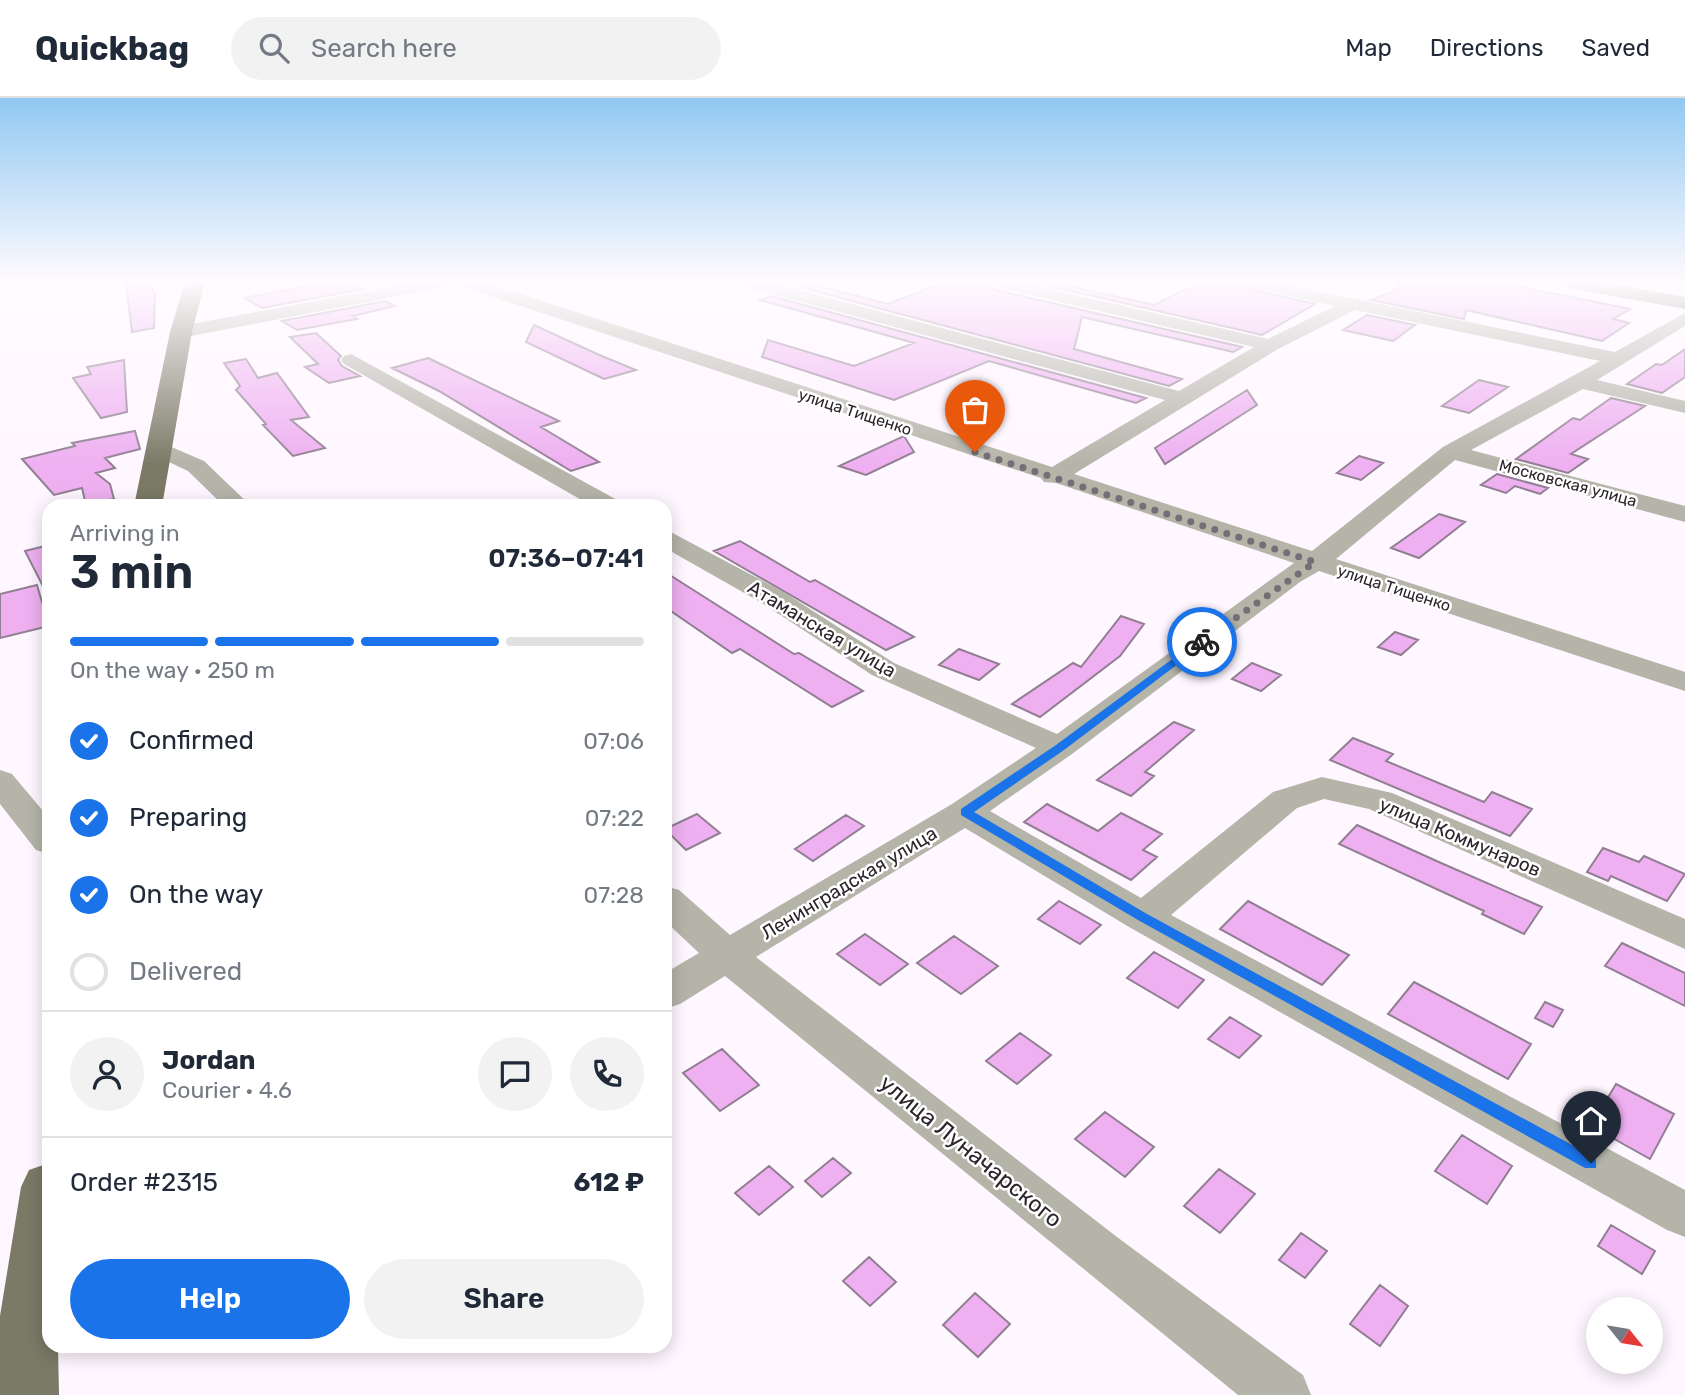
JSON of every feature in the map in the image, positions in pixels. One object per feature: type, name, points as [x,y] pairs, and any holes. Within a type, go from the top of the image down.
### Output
[{"type":"main road","points":[[149,499],[179,343]]},
{"type":"main road","points":[[25,1363],[42,1238]]},
{"type":"street","name":"улица Тищенко","points":[[648,343],[1685,682]]},
{"type":"street","points":[[985,343],[1184,399]]},
{"type":"street","points":[[1260,343],[1271,345]]},
{"type":"street","points":[[1052,477],[1276,343]]},
{"type":"street","points":[[1539,343],[1618,359]]},
{"type":"street","name":"Ленинградская улица","points":[[672,989],[965,812],[1060,747],[1290,576],[1315,562],[1451,452],[1580,382],[1645,343]]},
{"type":"street","points":[[351,360],[598,499]]},
{"type":"street","points":[[1580,382],[1685,407]]},
{"type":"street","points":[[160,449],[196,466],[231,499]]},
{"type":"street","name":"Московская улица","points":[[1451,452],[1685,514]]},
{"type":"street","name":"Атаманская улица","points":[[672,541],[772,597],[883,669],[1060,747]]},
{"type":"street","points":[[0,781],[42,833]]},
{"type":"street","name":"улица Коммунаров","points":[[1143,917],[1285,800],[1322,788],[1380,801],[1685,935]]},
{"type":"street","points":[[965,812],[1143,917],[1685,1215]]},
{"type":"street","name":"улица Луначарского","points":[[672,905],[728,957],[1088,1245],[1283,1395]]},
{"type":"building","points":[[296,343],[326,343],[341,356],[338,360],[342,366],[360,376],[329,383],[305,367],[318,364]]},
{"type":"building","points":[[527,343],[572,343],[636,370],[604,379]]},
{"type":"building","points":[[767,343],[776,343],[854,366],[914,343],[942,343],[1146,398],[1136,403],[989,361],[894,400],[762,357]]},
{"type":"building","points":[[1007,343],[1076,343],[1074,349],[1182,379],[1169,386]]},
{"type":"building","points":[[1192,343],[1223,343],[1242,347],[1233,352]]},
{"type":"building","points":[[1685,349],[1685,377],[1662,393],[1627,384],[1656,364],[1662,365]]},
{"type":"building","points":[[428,358],[559,421],[541,427],[599,462],[571,471],[439,391],[392,368]]},
{"type":"building","points":[[246,359],[258,378],[277,373],[309,417],[291,420],[325,448],[293,456],[263,425],[266,424],[236,390],[240,386],[224,363]]},
{"type":"building","points":[[124,360],[127,412],[101,418],[73,378],[91,374],[87,367]]},
{"type":"building","points":[[1479,380],[1508,387],[1469,413],[1442,406]]},
{"type":"building","points":[[1247,390],[1257,405],[1165,464],[1155,448]]},
{"type":"building","points":[[1611,398],[1645,406],[1571,454],[1588,459],[1568,473],[1516,459],[1573,418],[1580,420]]},
{"type":"building","points":[[135,431],[140,449],[105,458],[115,468],[96,473],[110,484],[114,499],[85,499],[82,488],[54,495],[22,459],[75,446],[72,443]]},
{"type":"building","points":[[904,436],[914,452],[866,475],[839,466]]},
{"type":"building","points":[[1359,456],[1383,463],[1361,480],[1337,473]]},
{"type":"building","points":[[1497,474],[1548,488],[1540,494],[1515,486],[1506,493],[1481,485]]},
{"type":"building","points":[[1439,514],[1465,522],[1419,558],[1391,548]]},
{"type":"building","points":[[740,541],[914,637],[886,650],[714,551]]},
{"type":"building","points":[[42,547],[42,584],[25,551]]},
{"type":"building","points":[[672,576],[794,654],[799,653],[863,691],[832,707],[740,649],[732,653],[672,612]]},
{"type":"building","points":[[37,585],[42,602],[42,628],[0,638],[0,594]]},
{"type":"building","points":[[1121,616],[1144,624],[1120,656],[1040,717],[1012,704],[1073,663],[1081,667]]},
{"type":"building","points":[[1395,632],[1418,640],[1401,655],[1378,647]]},
{"type":"building","points":[[959,649],[999,664],[979,680],[939,665]]},
{"type":"building","points":[[1252,663],[1281,675],[1261,691],[1232,679]]},
{"type":"building","points":[[1174,722],[1194,730],[1145,772],[1154,776],[1131,796],[1097,780]]},
{"type":"building","points":[[1353,738],[1393,754],[1386,761],[1484,802],[1492,792],[1532,809],[1510,836],[1330,760]]},
{"type":"building","points":[[1047,804],[1098,831],[1121,813],[1162,834],[1143,850],[1157,857],[1131,880],[1024,822]]},
{"type":"building","points":[[697,814],[720,833],[686,850],[672,836],[672,826]]},
{"type":"building","points":[[846,815],[864,826],[813,861],[795,849]]},
{"type":"building","points":[[1357,825],[1542,907],[1524,934],[1482,914],[1484,911],[1339,844]]},
{"type":"building","points":[[1603,848],[1639,862],[1644,856],[1685,874],[1667,901],[1611,876],[1608,881],[1587,872]]},
{"type":"building","points":[[1059,901],[1101,925],[1080,944],[1038,919]]},
{"type":"building","points":[[1248,901],[1349,955],[1322,985],[1220,929]]},
{"type":"building","points":[[865,934],[908,964],[880,985],[837,954]]},
{"type":"building","points":[[954,936],[998,966],[961,994],[917,963]]},
{"type":"building","points":[[1622,943],[1685,973],[1685,1006],[1605,966]]},
{"type":"building","points":[[1154,952],[1204,980],[1178,1008],[1127,978]]},
{"type":"building","points":[[1414,982],[1531,1044],[1508,1079],[1388,1014]]},
{"type":"building","points":[[1545,1002],[1563,1010],[1553,1027],[1535,1018]]},
{"type":"building","points":[[1230,1017],[1261,1036],[1239,1058],[1208,1039]]},
{"type":"building","points":[[1020,1033],[1051,1055],[1017,1084],[986,1061]]},
{"type":"building","points":[[722,1049],[759,1085],[720,1111],[683,1073]]},
{"type":"building","points":[[1616,1084],[1674,1114],[1650,1159],[1591,1126]]},
{"type":"building","points":[[1105,1112],[1154,1147],[1125,1177],[1075,1139]]},
{"type":"building","points":[[1462,1135],[1512,1166],[1487,1204],[1435,1171]]},
{"type":"building","points":[[833,1158],[851,1173],[822,1197],[805,1181]]},
{"type":"building","points":[[769,1166],[793,1187],[759,1215],[735,1193]]},
{"type":"building","points":[[1219,1169],[1255,1194],[1220,1233],[1184,1206]]},
{"type":"building","points":[[1611,1225],[1655,1251],[1642,1274],[1598,1246]]},
{"type":"building","points":[[1301,1233],[1327,1251],[1305,1278],[1279,1260]]},
{"type":"building","points":[[869,1257],[896,1282],[870,1306],[843,1281]]},
{"type":"building","points":[[1380,1285],[1408,1306],[1380,1346],[1350,1324]]},
{"type":"building","points":[[975,1293],[1010,1324],[978,1357],[943,1325]]},
{"type":"way so far","points":[[975,452],[1315,562],[1290,576],[1202,642]]},
{"type":"route","points":[[1202,642],[1060,747],[965,812],[1143,917],[1591,1163]]}]
